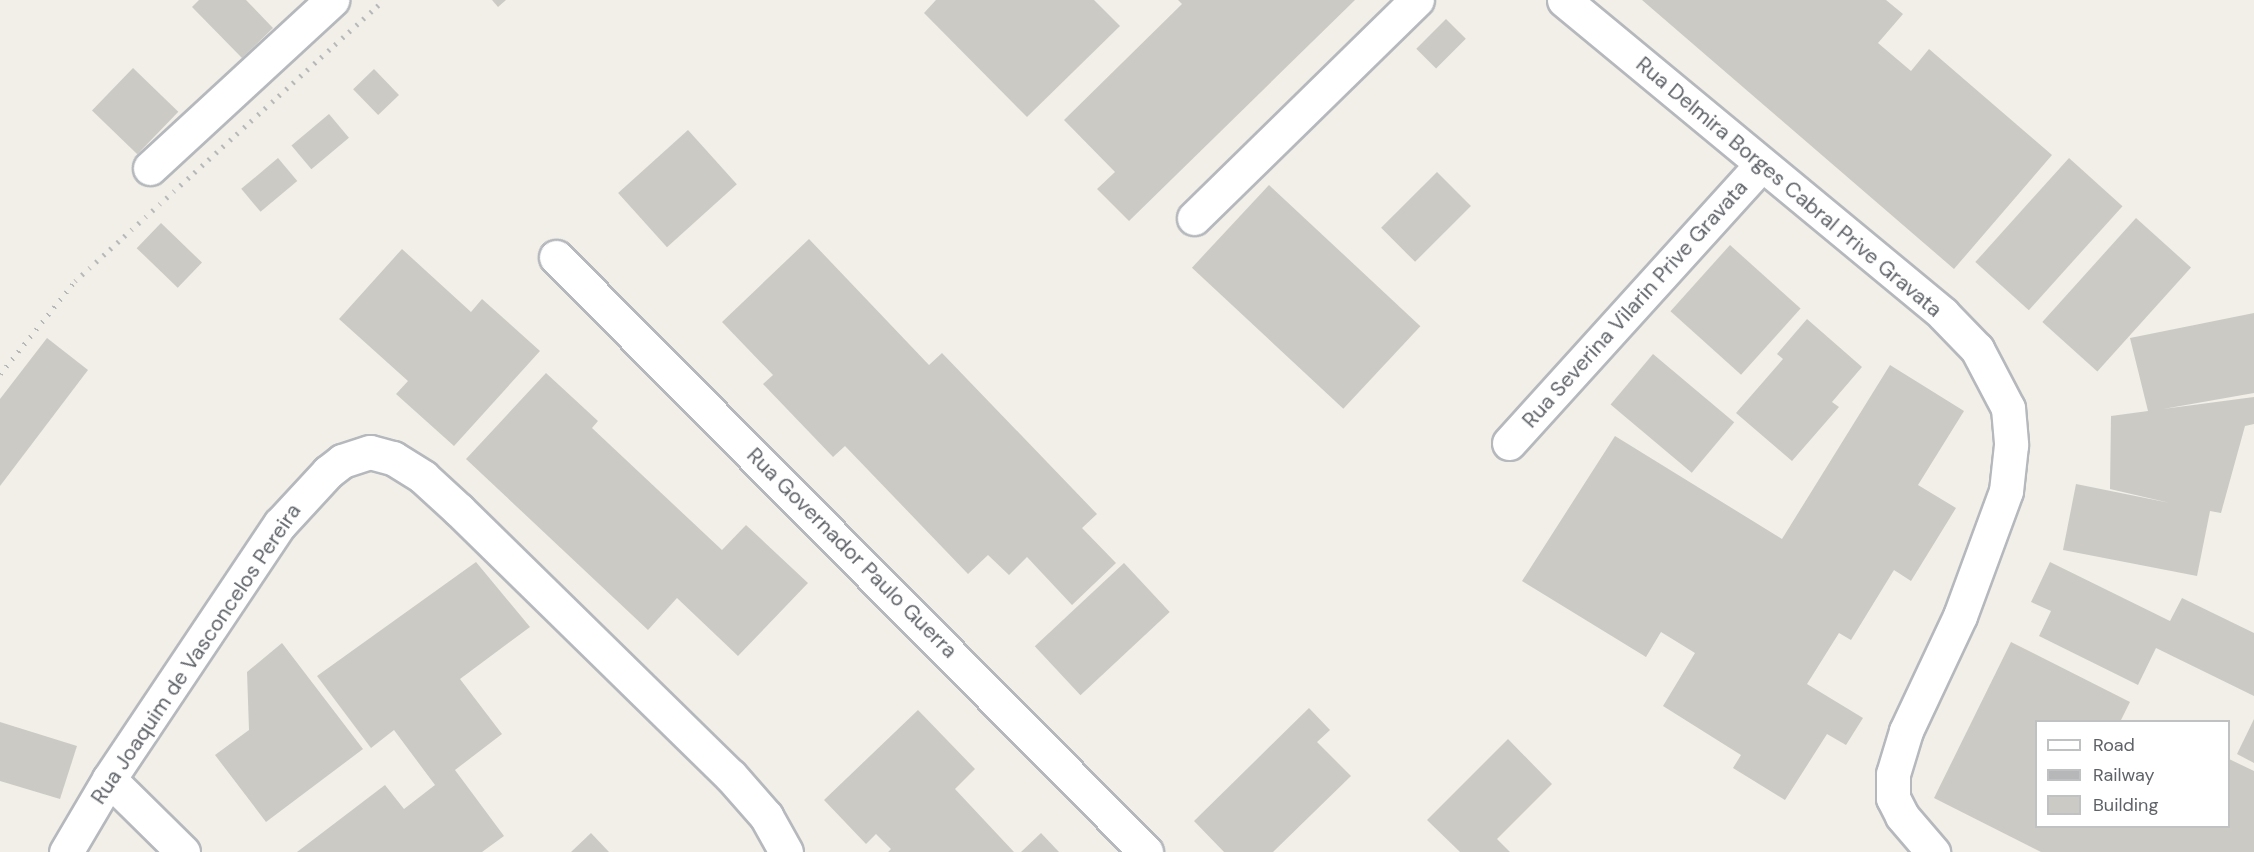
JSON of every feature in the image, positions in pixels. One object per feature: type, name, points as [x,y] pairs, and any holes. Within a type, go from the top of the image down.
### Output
[{"type":"street","points":[[150,168],[333,0]]},
{"type":"street","points":[[1194,218],[1417,0]]},
{"type":"street","name":"Rua Delmira Borges Cabral Prive Gravata","points":[[1564,0],[1761,165],[1896,272],[1943,314],[1977,349],[2008,408],[2011,446],[2006,491],[1960,616],[1906,731],[1893,774],[1893,798],[1902,816],[1933,852]]},
{"type":"street","name":"Rua Severina Vilarin Prive Gravata","points":[[1509,443],[1761,165]]},
{"type":"street","name":"Rua Governador Paulo Guerra","points":[[556,256],[1146,852]]},
{"type":"street","name":"Rua Joaquim de Vasconcelos Pereira","points":[[66,852],[109,779],[280,524],[328,472],[342,462],[370,452],[393,458],[423,477],[459,510],[730,775],[773,825],[786,852]]},
{"type":"street","points":[[109,779],[183,852]]},
{"type":"building","points":[[199,0],[246,0],[273,28],[242,58],[192,7]]},
{"type":"building","points":[[492,0],[506,0],[498,7]]},
{"type":"building","points":[[936,0],[1094,0],[1120,26],[1027,117],[924,13]]},
{"type":"building","points":[[1178,0],[1355,0],[1129,221],[1097,189],[1115,172],[1064,120],[1182,4]]},
{"type":"building","points":[[1642,0],[1886,0],[1903,14],[1878,43],[1911,71],[1929,49],[2052,155],[1954,269]]},
{"type":"building","points":[[1446,19],[1466,39],[1436,68],[1416,49]]},
{"type":"building","points":[[133,68],[178,112],[137,154],[92,110]]},
{"type":"building","points":[[374,69],[399,95],[378,115],[353,89]]},
{"type":"building","points":[[329,114],[349,138],[311,169],[291,145]]},
{"type":"building","points":[[688,130],[737,184],[667,247],[618,193]]},
{"type":"building","points":[[278,158],[297,181],[261,212],[241,189]]},
{"type":"building","points":[[2069,158],[2123,206],[2029,310],[1975,262]]},
{"type":"building","points":[[1437,172],[1471,206],[1415,262],[1381,228]]},
{"type":"building","points":[[1269,185],[1420,326],[1343,409],[1192,268]]},
{"type":"building","points":[[2136,218],[2191,268],[2097,372],[2042,322]]},
{"type":"building","points":[[161,223],[202,263],[178,288],[137,248]]},
{"type":"building","points":[[809,239],[929,365],[942,353],[1097,514],[1082,528],[1116,563],[1072,605],[1027,557],[1009,575],[988,555],[968,574],[845,446],[833,457],[763,384],[773,375],[722,322]]},
{"type":"building","points":[[1730,245],[1801,309],[1741,375],[1670,311]]},
{"type":"building","points":[[402,249],[471,312],[482,299],[540,351],[454,446],[396,394],[408,381],[339,319]]},
{"type":"building","points":[[2254,313],[2254,393],[2163,409],[2254,397],[2254,424],[2245,426],[2221,513],[2210,511],[2197,576],[2063,550],[2076,484],[2170,503],[2110,489],[2111,416],[2148,411],[2130,338]]},
{"type":"building","points":[[1807,319],[1862,367],[1832,402],[1839,407],[1792,461],[1736,413],[1783,359],[1777,354]]},
{"type":"building","points":[[47,338],[88,370],[0,486],[0,399]]},
{"type":"building","points":[[1653,354],[1734,422],[1692,473],[1611,405]]},
{"type":"building","points":[[1890,365],[1964,411],[1918,485],[1956,508],[1911,581],[1894,570],[1851,640],[1839,633],[1807,684],[1863,718],[1846,745],[1827,734],[1785,800],[1733,768],[1741,755],[1663,706],[1695,653],[1661,632],[1646,657],[1522,581],[1615,436],[1782,539]]},
{"type":"building","points":[[546,373],[598,421],[592,428],[722,550],[746,525],[808,583],[738,656],[677,598],[648,630],[466,459]]},
{"type":"building","points":[[476,562],[530,627],[460,679],[502,734],[455,770],[504,836],[482,852],[297,852],[385,785],[404,809],[435,785],[394,730],[371,748],[317,676]]},
{"type":"building","points":[[2050,562],[2170,621],[2182,598],[2254,633],[2254,696],[2156,648],[2138,685],[2039,636],[2051,611],[2031,602]]},
{"type":"building","points":[[1124,563],[1170,612],[1080,695],[1035,646]]},
{"type":"building","points":[[2011,642],[2130,702],[2121,720],[2035,720],[2035,828],[2230,828],[2230,759],[2254,771],[2254,852],[2041,852],[1934,798]]},
{"type":"building","points":[[282,643],[363,749],[266,822],[215,755],[249,730],[247,672]]},
{"type":"building","points":[[1309,708],[1330,730],[1317,742],[1351,776],[1273,852],[1224,852],[1194,821]]},
{"type":"building","points":[[918,710],[975,769],[955,789],[1014,852],[888,852],[891,849],[876,834],[866,844],[824,800]]},
{"type":"building","points":[[2254,719],[2254,763],[2237,754]]},
{"type":"building","points":[[0,722],[77,746],[60,799],[0,781]]},
{"type":"building","points":[[1508,739],[1552,784],[1497,839],[1510,852],[1460,852],[1427,820]]},
{"type":"building","points":[[591,833],[609,852],[571,852]]},
{"type":"building","points":[[1041,833],[1059,852],[1021,852]]},
{"type":"railway","points":[[0,374],[75,281],[384,0]]}]
